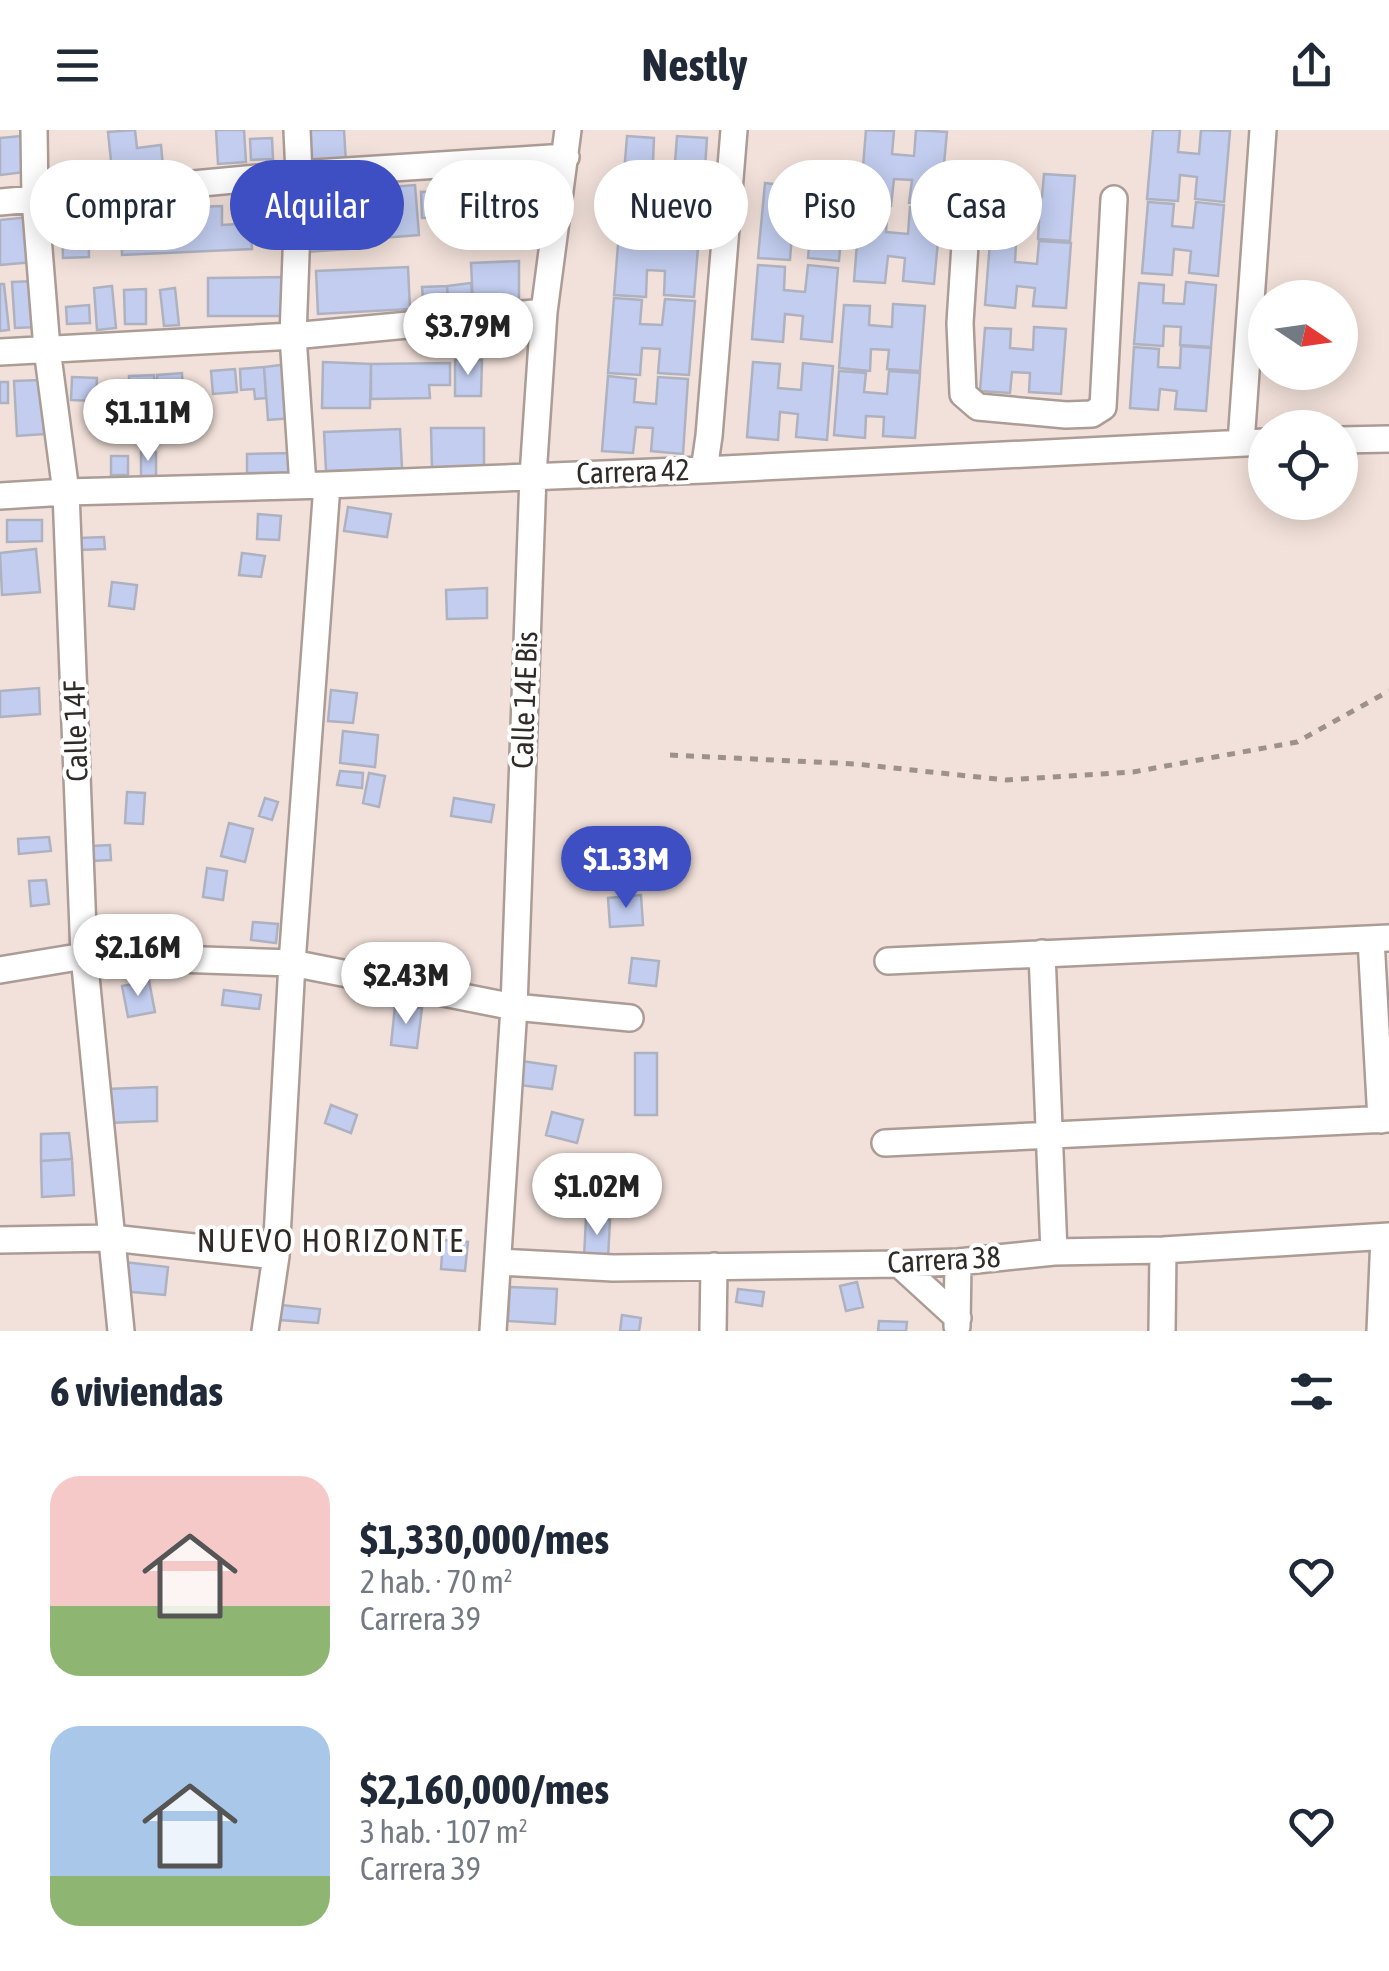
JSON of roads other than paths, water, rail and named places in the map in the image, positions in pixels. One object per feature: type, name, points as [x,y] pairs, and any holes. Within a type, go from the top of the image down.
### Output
[{"type":"street","name":"Calle 14F","points":[[34,130],[35,160]]},
{"type":"street","points":[[297,130],[298,160]]},
{"type":"street","name":"Calle 14E Bis","points":[[493,1331],[514,1006],[533,476],[544,312],[568,130]]},
{"type":"street","points":[[704,470],[734,130]]},
{"type":"street","points":[[1254,410],[1262,130]]},
{"type":"street","points":[[404,167],[566,157]]},
{"type":"street","points":[[964,250],[960,323],[964,394],[978,407],[1092,414],[1102,407],[1114,199]]},
{"type":"street","points":[[0,202],[30,200]]},
{"type":"street","name":"Calle 14F","points":[[40,250],[66,492],[84,956],[121,1331]]},
{"type":"street","points":[[264,1331],[276,1256],[315,485],[294,336],[297,250]]},
{"type":"street","points":[[0,352],[294,336],[544,312]]},
{"type":"street","points":[[1038,412],[1039,453]]},
{"type":"street","points":[[1358,440],[1389,439]]},
{"type":"street","name":"Carrera 42","points":[[0,496],[704,470],[1248,443]]},
{"type":"street","points":[[884,1143],[1385,1119],[1380,938],[888,961]]},
{"type":"street","points":[[1042,954],[1054,1252]]},
{"type":"street","points":[[0,970],[84,956],[292,963],[514,1006],[630,1018]]},
{"type":"street","points":[[1380,1331],[1387,1236]]},
{"type":"street","name":"Carrera 38","points":[[498,1262],[613,1268],[899,1264],[1054,1252],[1163,1250],[1387,1236]]},
{"type":"street","points":[[0,1240],[112,1238],[276,1256]]},
{"type":"street","points":[[1162,1331],[1163,1250]]},
{"type":"street","points":[[957,1325],[958,1262]]},
{"type":"street","points":[[899,1264],[957,1325]]},
{"type":"street","points":[[714,1266],[714,1331]]},
{"type":"district","name":"NUEVO HORIZONTE","points":[[331,1241]]}]
